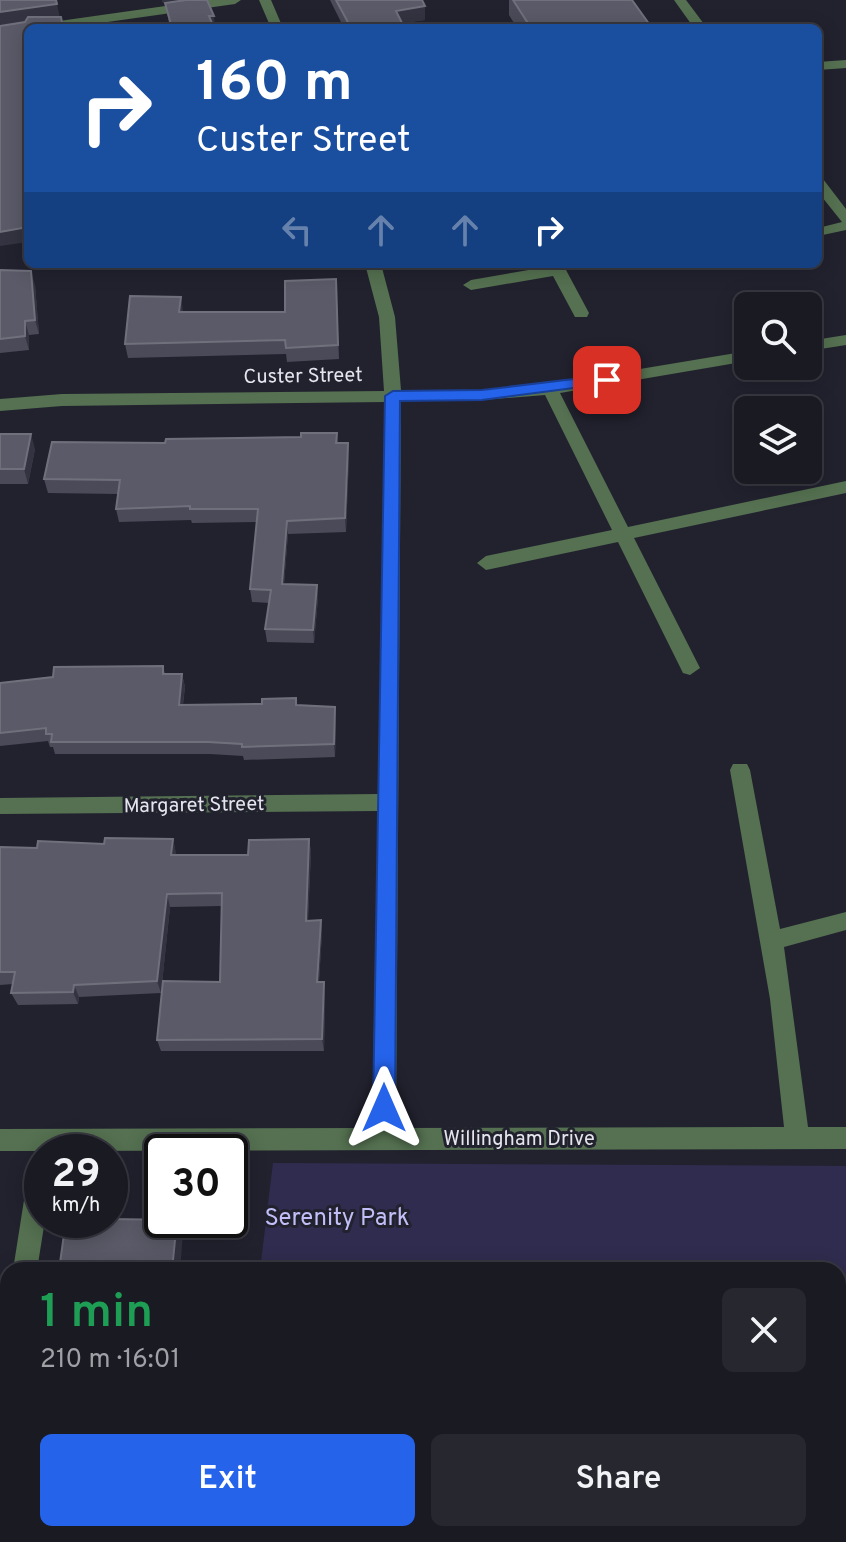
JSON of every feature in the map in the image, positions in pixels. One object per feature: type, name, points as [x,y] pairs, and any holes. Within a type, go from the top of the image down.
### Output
[{"type":"street","points":[[66,24],[235,0]]},
{"type":"street","points":[[265,0],[275,24]]},
{"type":"street","points":[[680,0],[698,24]]},
{"type":"street","points":[[822,66],[846,64]]},
{"type":"street","points":[[822,187],[846,219]]},
{"type":"street","points":[[822,231],[846,226]]},
{"type":"street","points":[[374,268],[387,317],[393,396],[384,1139]]},
{"type":"street","points":[[471,285],[558,270],[581,313]]},
{"type":"street","points":[[822,344],[846,340]]},
{"type":"street","name":"Custer Street","points":[[0,405],[62,400],[482,395],[550,389],[734,358]]},
{"type":"street","points":[[550,389],[690,668]]},
{"type":"street","points":[[486,563],[846,487]]},
{"type":"street","points":[[740,770],[773,940],[797,1138]]},
{"type":"street","name":"Margaret Street","points":[[0,806],[387,802]]},
{"type":"street","points":[[773,940],[846,921]]},
{"type":"street","name":"Willingham Drive","points":[[128,1148],[384,1139],[846,1138]]},
{"type":"street","name":"Willingham Drive","points":[[0,1140],[24,1146]]},
{"type":"street","points":[[26,1262],[30,1238]]},
{"type":"green space","name":"Serenity Park","points":[[273,1163],[846,1166],[846,1262],[261,1262]]},
{"type":"building","points":[[0,0],[56,0],[57,4],[0,12]]},
{"type":"building","points":[[207,0],[214,16],[209,16],[212,24],[171,24],[165,3]]},
{"type":"building","points":[[336,0],[422,0],[425,6],[396,11],[402,24],[349,24]]},
{"type":"building","points":[[513,0],[632,0],[649,24],[528,24]]},
{"type":"building","points":[[28,17],[61,17],[62,24],[24,24],[24,228],[0,232],[0,26],[25,22]]},
{"type":"building","points":[[0,270],[31,271],[35,320],[25,321],[25,336],[0,339]]},
{"type":"building","points":[[336,279],[338,345],[286,348],[285,340],[125,344],[130,296],[181,297],[179,312],[285,312],[285,281]]},
{"type":"building","points":[[301,433],[337,433],[336,443],[348,443],[345,518],[287,521],[282,584],[317,585],[313,630],[265,629],[271,590],[250,589],[258,509],[190,509],[190,506],[116,509],[120,480],[44,479],[52,442],[165,443],[166,439],[301,437]]},
{"type":"building","points":[[0,434],[31,434],[24,469],[0,469]]},
{"type":"building","points":[[163,666],[163,674],[182,674],[179,705],[262,704],[262,699],[296,698],[296,705],[335,707],[334,744],[242,747],[242,744],[208,742],[51,742],[52,734],[46,734],[46,728],[0,733],[0,683],[53,677],[54,667]]},
{"type":"building","points":[[105,838],[173,839],[171,855],[248,855],[249,840],[309,839],[306,921],[321,920],[317,982],[324,982],[322,1039],[157,1040],[163,981],[220,982],[222,893],[167,894],[157,981],[74,985],[73,992],[11,993],[15,972],[0,972],[0,847],[37,848],[38,841],[104,844]]},
{"type":"building","points":[[128,1219],[144,1220],[144,1238],[175,1238],[173,1262],[60,1262],[63,1238],[128,1238]]},
{"type":"route","points":[[384,1108],[393,396],[482,395],[607,380]]}]
